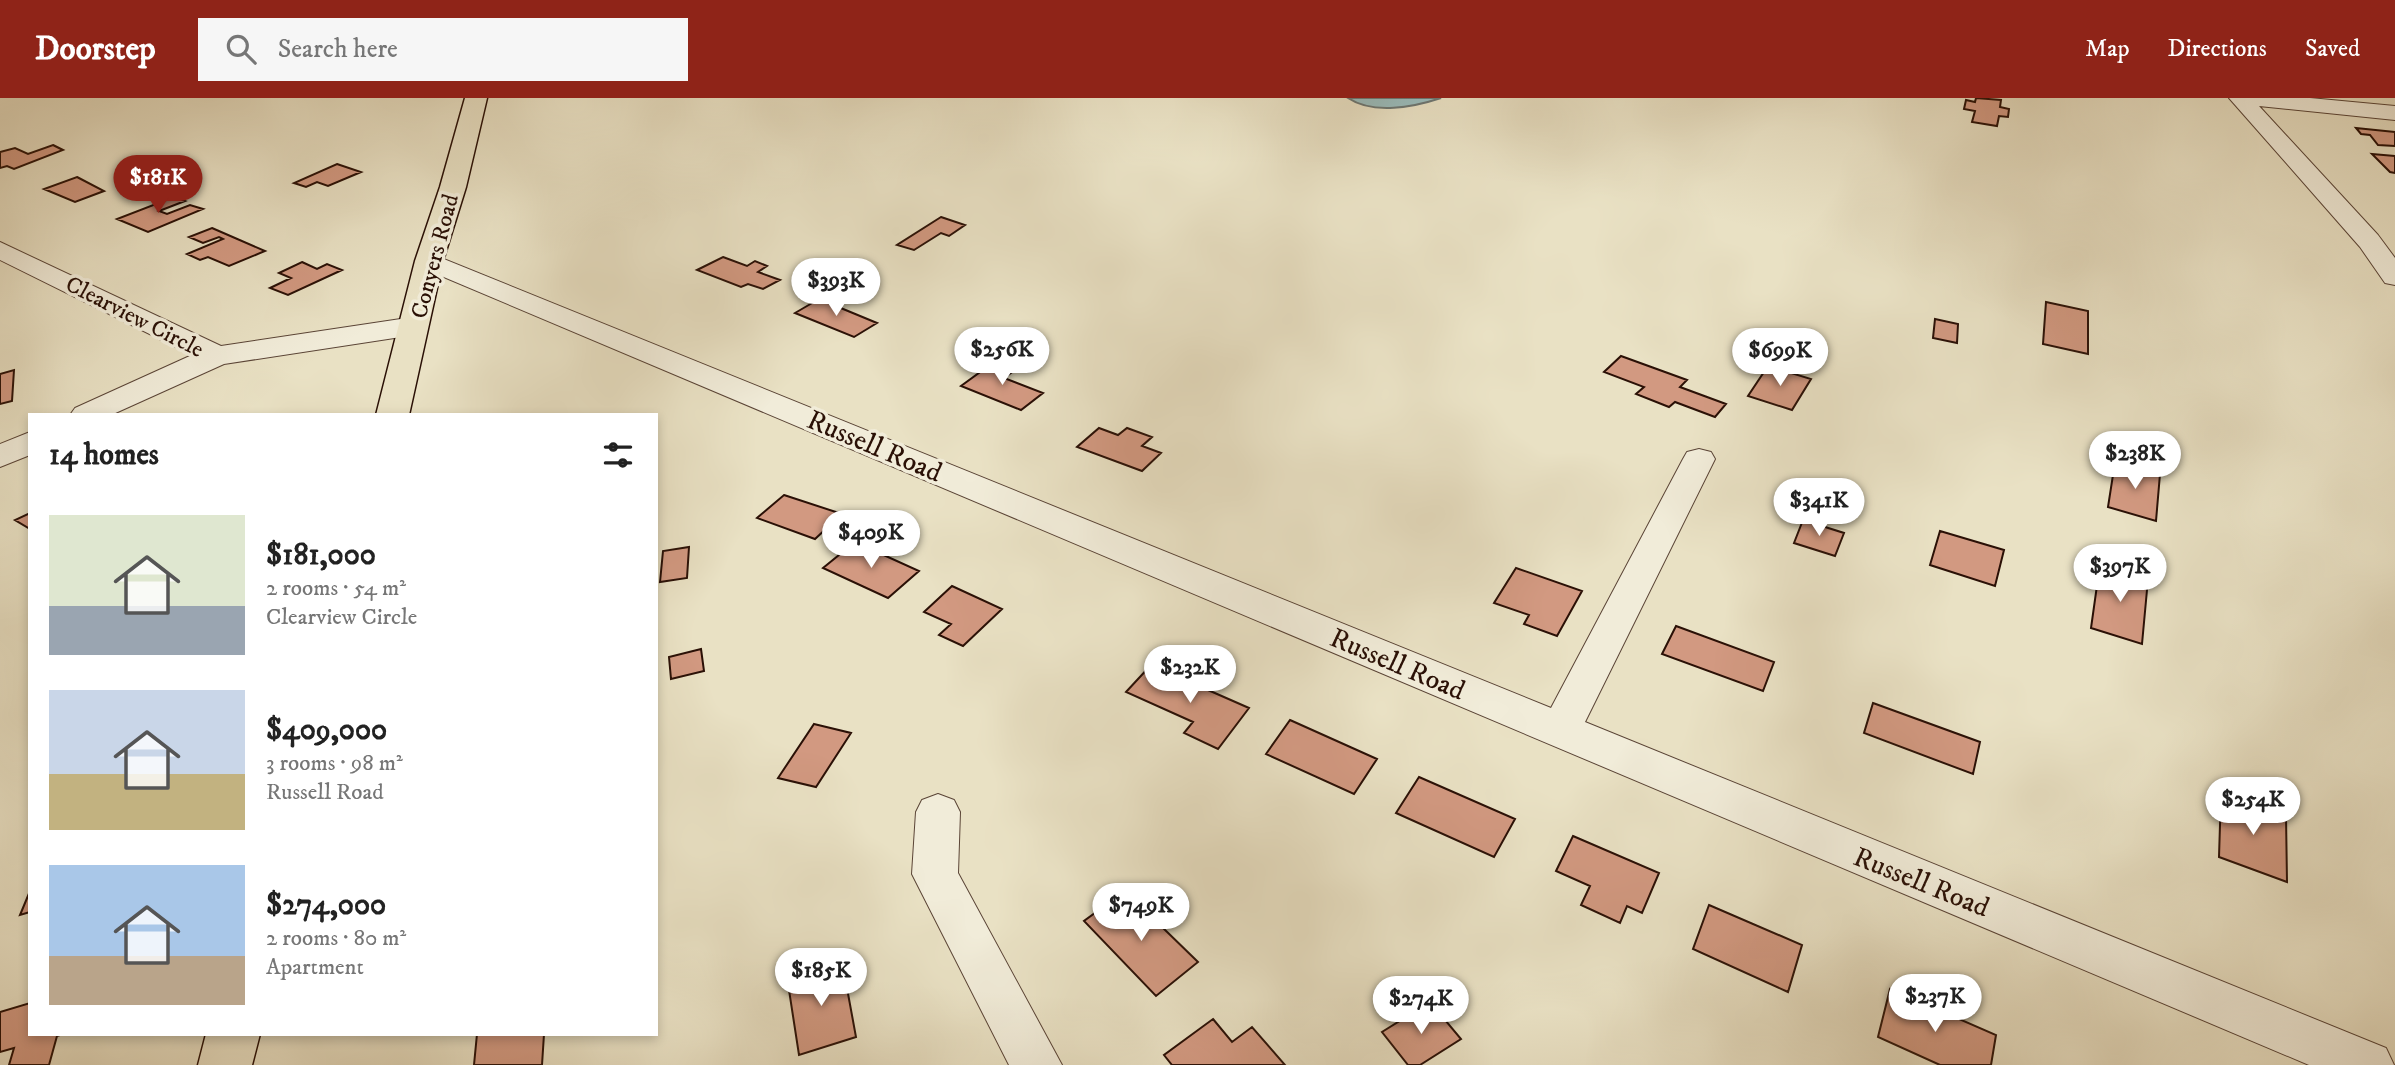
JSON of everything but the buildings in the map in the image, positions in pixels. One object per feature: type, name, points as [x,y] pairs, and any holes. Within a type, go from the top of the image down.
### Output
[{"type":"main road","name":"Conyers Road","points":[[392,413],[429,261],[453,187],[476,98]]},
{"type":"main road","points":[[225,1065],[232,1036]]},
{"type":"street","points":[[2244,102],[2344,114],[2395,113]]},
{"type":"street","points":[[2244,102],[2369,241],[2395,276]]},
{"type":"street","name":"Clearview Circle","points":[[0,250],[217,356]]},
{"type":"street","name":"Russell Road","points":[[429,261],[1559,732],[2368,1065]]},
{"type":"street","points":[[217,356],[414,326]]},
{"type":"street","name":"Clearview Circle","points":[[90,413],[147,385],[217,356]]},
{"type":"street","points":[[0,457],[28,443]]},
{"type":"street","points":[[1559,732],[1699,459]]},
{"type":"street","points":[[938,812],[934,874],[1037,1065]]},
{"type":"water","points":[[1348,98],[1441,98],[1419,104],[1381,108]]}]
